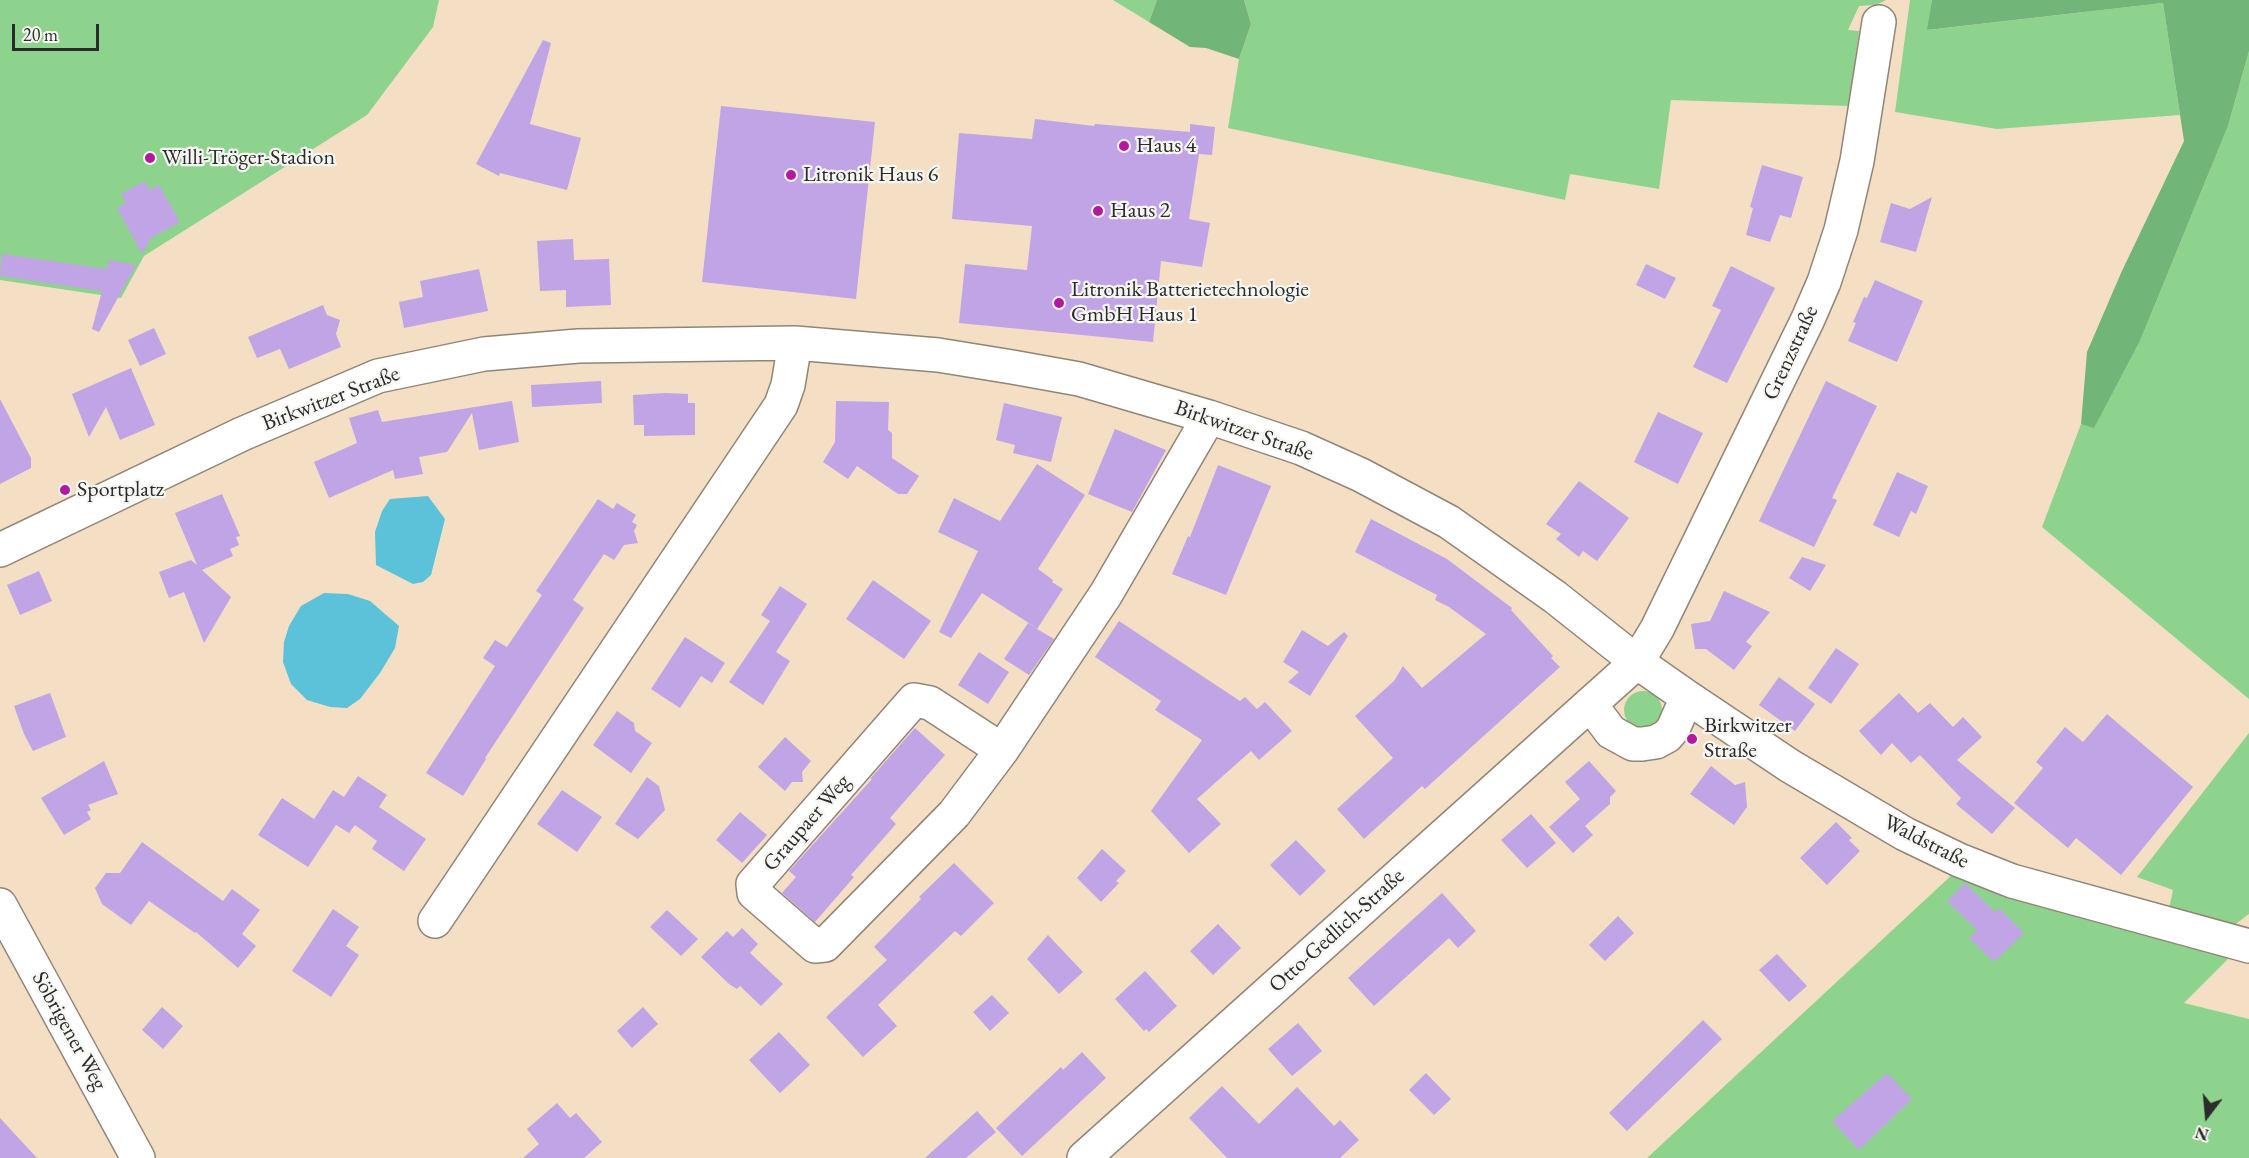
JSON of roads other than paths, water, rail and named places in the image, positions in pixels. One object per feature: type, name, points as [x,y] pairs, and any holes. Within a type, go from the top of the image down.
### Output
[{"type":"street","name":"Grenzstraße","points":[[1637,662],[1657,629],[1803,330],[1824,282],[1841,230],[1857,161],[1879,22]]},
{"type":"street","name":"Birkwitzer Straße","points":[[0,550],[242,434],[378,376],[484,354],[579,346],[795,343],[938,355],[1079,380],[1209,417],[1301,448],[1361,475],[1449,522],[1555,597],[1637,662]]},
{"type":"street","points":[[435,921],[781,405],[788,385],[795,343]]},
{"type":"street","name":"Graupaer Weg","points":[[1002,750],[930,703],[914,700],[753,884],[754,893],[814,945],[825,945],[954,814],[1002,750],[1106,594],[1209,417]]},
{"type":"street","name":"Waldstraße","points":[[1637,662],[1790,766],[1905,834],[1959,860],[2012,881],[2249,946]]},
{"type":"street","name":"Otto-Gedlich-Straße","points":[[1084,1158],[1637,662]]},
{"type":"street","points":[[1590,704],[1611,732],[1633,744],[1642,744],[1656,742],[1673,729],[1687,697]]},
{"type":"street","name":"Söbrigener Weg","points":[[0,904],[138,1158]]},
{"type":"water","points":[[428,496],[445,519],[431,575],[423,582],[413,584],[376,565],[375,532],[382,511],[390,499]]},
{"type":"water","points":[[324,593],[348,594],[370,601],[399,626],[395,648],[380,673],[360,699],[347,708],[330,707],[307,700],[291,684],[283,662],[284,642],[289,626],[301,606]]},
{"type":"place","name":"Haus 4","points":[[1124,146]]},
{"type":"place","name":"Willi-Tröger-Stadion","points":[[150,158]]},
{"type":"place","name":"Litronik Haus 6","points":[[791,175]]},
{"type":"place","name":"Haus 2","points":[[1098,211]]},
{"type":"place","name":"Litronik Batterietechnologie GmbH Haus 1","points":[[1059,303]]},
{"type":"place","name":"Sportplatz","points":[[65,490]]},
{"type":"place","name":"Birkwitzer Straße","points":[[1692,739]]}]
